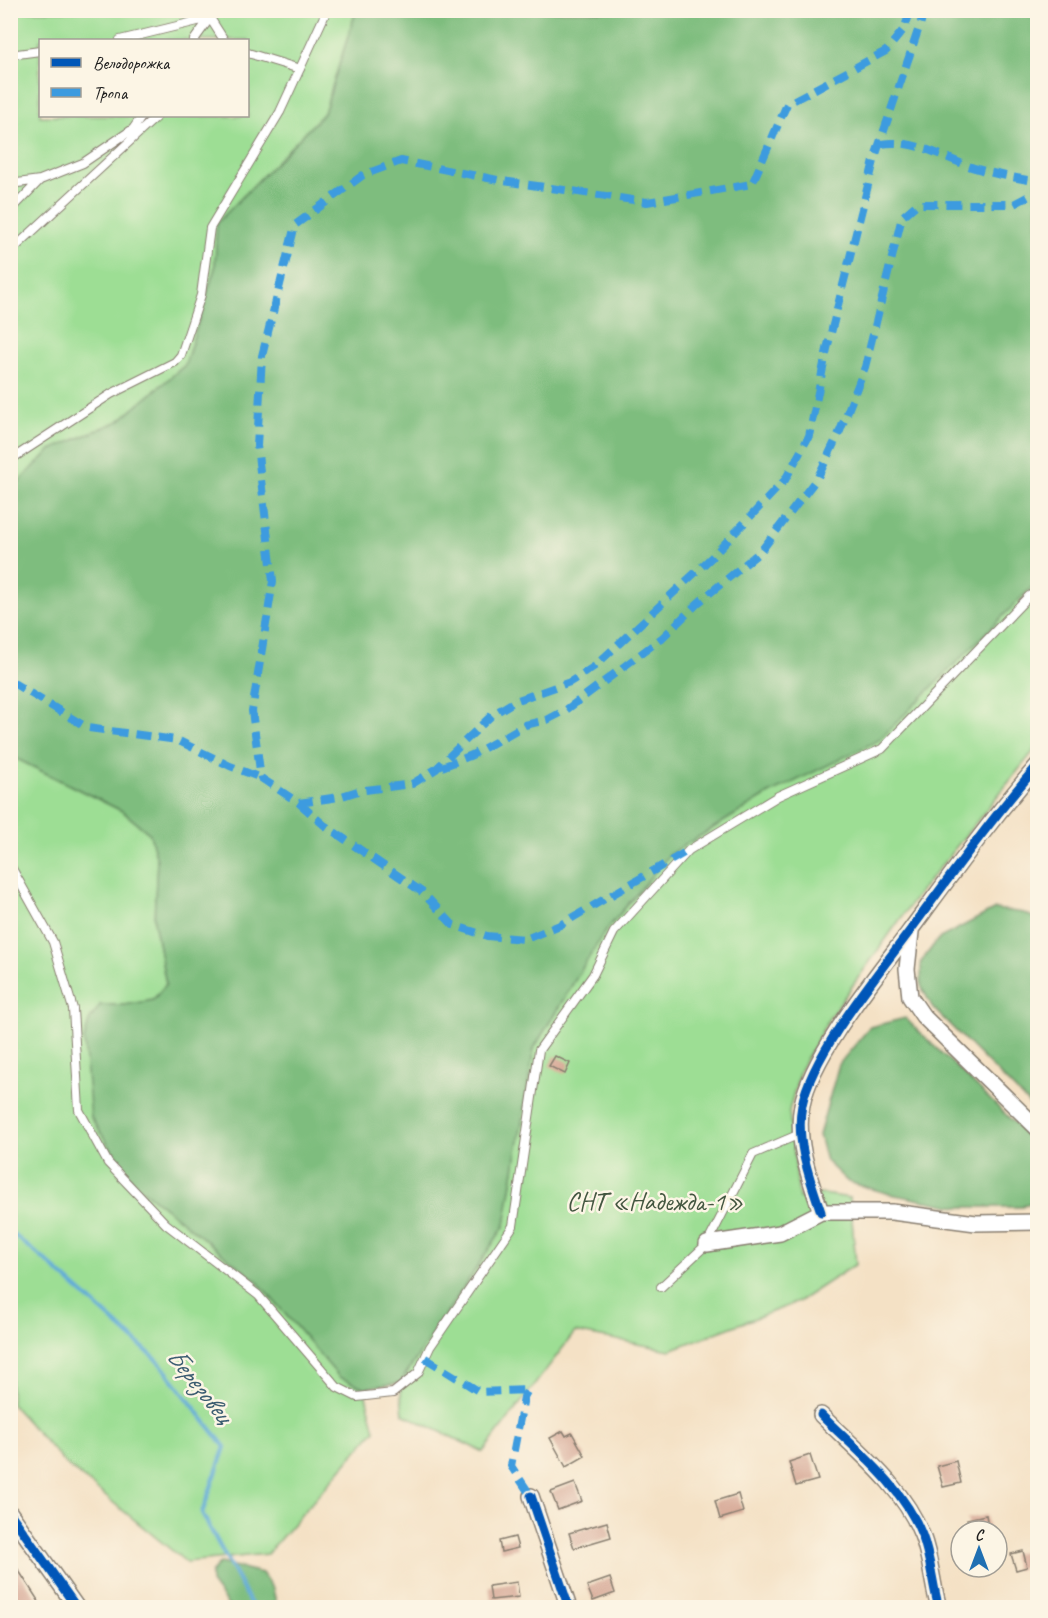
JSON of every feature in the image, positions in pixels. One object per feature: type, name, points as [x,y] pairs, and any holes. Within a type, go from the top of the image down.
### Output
[{"type":"street","points":[[821,1212],[808,1172],[800,1134],[801,1108],[807,1082],[868,986],[994,816],[1038,765]]},
{"type":"street","points":[[911,929],[907,969],[910,997],[923,1016],[1038,1129]]},
{"type":"street","points":[[706,1244],[780,1233],[821,1212],[892,1212],[976,1223],[1038,1222]]},
{"type":"street","points":[[821,1415],[885,1478],[901,1499],[922,1535],[939,1608]]},
{"type":"street","points":[[531,1496],[569,1608]]},
{"type":"street","points":[[10,1513],[77,1608]]},
{"type":"lane","points":[[10,460],[111,394],[166,368],[181,356],[201,295],[210,228],[280,112],[327,10]]},
{"type":"lane","points":[[123,39],[210,14]]},
{"type":"lane","points":[[195,39],[210,14]]},
{"type":"lane","points":[[210,14],[223,39]]},
{"type":"lane","points":[[10,55],[39,51]]},
{"type":"lane","points":[[249,53],[300,69]]},
{"type":"lane","points":[[10,184],[40,180],[83,163],[133,129],[141,117]]},
{"type":"lane","points":[[10,252],[156,117]]},
{"type":"lane","points":[[10,211],[40,180]]},
{"type":"lane","points":[[10,865],[53,942],[73,1009],[79,1110],[108,1163],[166,1224],[258,1295],[337,1387],[357,1396],[393,1394],[418,1373],[430,1347],[513,1226],[539,1050],[593,975],[614,932],[689,850],[778,796],[882,749],[1029,596],[1038,591]]},
{"type":"lane","points":[[661,1287],[706,1244],[753,1154],[800,1134]]},
{"type":"green space","points":[[11,11],[356,11],[324,113],[217,223],[215,268],[185,365],[119,421],[51,450],[11,490]]},
{"type":"green space","points":[[356,11],[1037,11],[1037,582],[879,740],[769,794],[670,854],[603,934],[534,1048],[505,1225],[400,1383],[364,1388],[339,1377],[257,1281],[134,1183],[91,1118],[84,1040],[89,1021],[100,1005],[124,1005],[153,1000],[166,984],[154,921],[157,860],[150,834],[122,811],[11,756],[10,490],[51,450],[119,421],[185,365],[215,268],[217,223],[324,113]]},
{"type":"green space","name":"СНТ «Надежда-1»","points":[[1037,582],[1037,747],[919,893],[830,1017],[800,1070],[789,1111],[799,1198],[822,1194],[850,1198],[856,1264],[798,1302],[670,1350],[575,1332],[483,1452],[403,1414],[400,1383],[505,1225],[534,1048],[603,934],[670,854],[769,794]]},
{"type":"green space","points":[[11,756],[122,811],[150,834],[157,860],[154,921],[166,984],[153,1000],[124,1005],[100,1005],[134,1183],[257,1281],[339,1377],[364,1388],[375,1430],[267,1554],[186,1562],[66,1464],[11,1404]]},
{"type":"green space","points":[[995,909],[1024,913],[1037,919],[1037,1112],[933,1008],[921,986],[921,962],[938,939]]},
{"type":"green space","points":[[905,1018],[1022,1130],[1037,1151],[1037,1199],[1022,1207],[957,1207],[890,1194],[848,1182],[826,1161],[819,1135],[839,1064],[870,1027]]},
{"type":"green space","points":[[220,1563],[262,1573],[273,1589],[277,1607],[229,1607],[211,1583],[211,1573]]},
{"type":"building","points":[[555,1056],[570,1063],[565,1074],[549,1066]]},
{"type":"building","points":[[563,1431],[566,1436],[572,1433],[585,1456],[566,1467],[550,1438]]},
{"type":"building","points":[[810,1455],[818,1480],[796,1486],[789,1462]]},
{"type":"building","points":[[956,1461],[961,1483],[943,1487],[937,1466]]},
{"type":"building","points":[[575,1483],[582,1501],[558,1510],[551,1492]]},
{"type":"building","points":[[738,1494],[743,1512],[720,1519],[715,1501]]},
{"type":"building","points":[[986,1515],[987,1519],[967,1519]]},
{"type":"building","points":[[607,1522],[611,1537],[574,1548],[569,1533]]},
{"type":"building","points":[[515,1537],[518,1548],[501,1552],[499,1541]]},
{"type":"building","points":[[1023,1551],[1027,1567],[1016,1570],[1011,1554]]},
{"type":"building","points":[[10,1557],[43,1608],[10,1608]]},
{"type":"building","points":[[610,1578],[615,1593],[593,1601],[587,1586]]},
{"type":"building","points":[[517,1582],[519,1597],[491,1600],[489,1586]]},
{"type":"waterway","name":"Березовец","points":[[10,1232],[45,1260],[159,1362],[225,1447],[202,1513],[253,1608]]},
{"type":"marked path","points":[[911,10],[904,29],[886,51],[787,104],[752,184],[647,202],[503,181],[401,161],[363,175],[295,225],[262,356],[257,446],[273,581],[252,711],[261,778],[299,803],[339,797],[358,791],[412,784],[436,769],[492,715],[515,701],[570,682],[595,666],[712,557],[785,480],[809,436],[827,349],[875,157],[925,10]]},
{"type":"marked path","points":[[881,144],[894,143],[919,147],[978,169],[1038,182]]},
{"type":"marked path","points":[[442,767],[472,755],[525,725],[547,720],[566,710],[662,638],[698,603],[761,551],[818,477],[840,431],[865,367],[902,217],[917,204],[1014,204],[1038,191]]},
{"type":"marked path","points":[[10,681],[88,728],[177,740],[230,766],[261,778]]},
{"type":"marked path","points":[[299,803],[324,825],[422,892],[453,925],[487,936],[526,939],[560,925],[689,850]]},
{"type":"marked path","points":[[425,1358],[480,1392],[528,1390],[524,1397],[511,1466],[531,1496]]},
{"type":"cycle path","points":[[821,1212],[805,1160],[800,1132],[802,1105],[818,1062],[864,992],[1004,805],[1038,765]]},
{"type":"cycle path","points":[[821,1415],[878,1470],[914,1517],[925,1544],[939,1608]]},
{"type":"cycle path","points":[[531,1496],[569,1608]]},
{"type":"cycle path","points":[[10,1513],[77,1608]]}]
